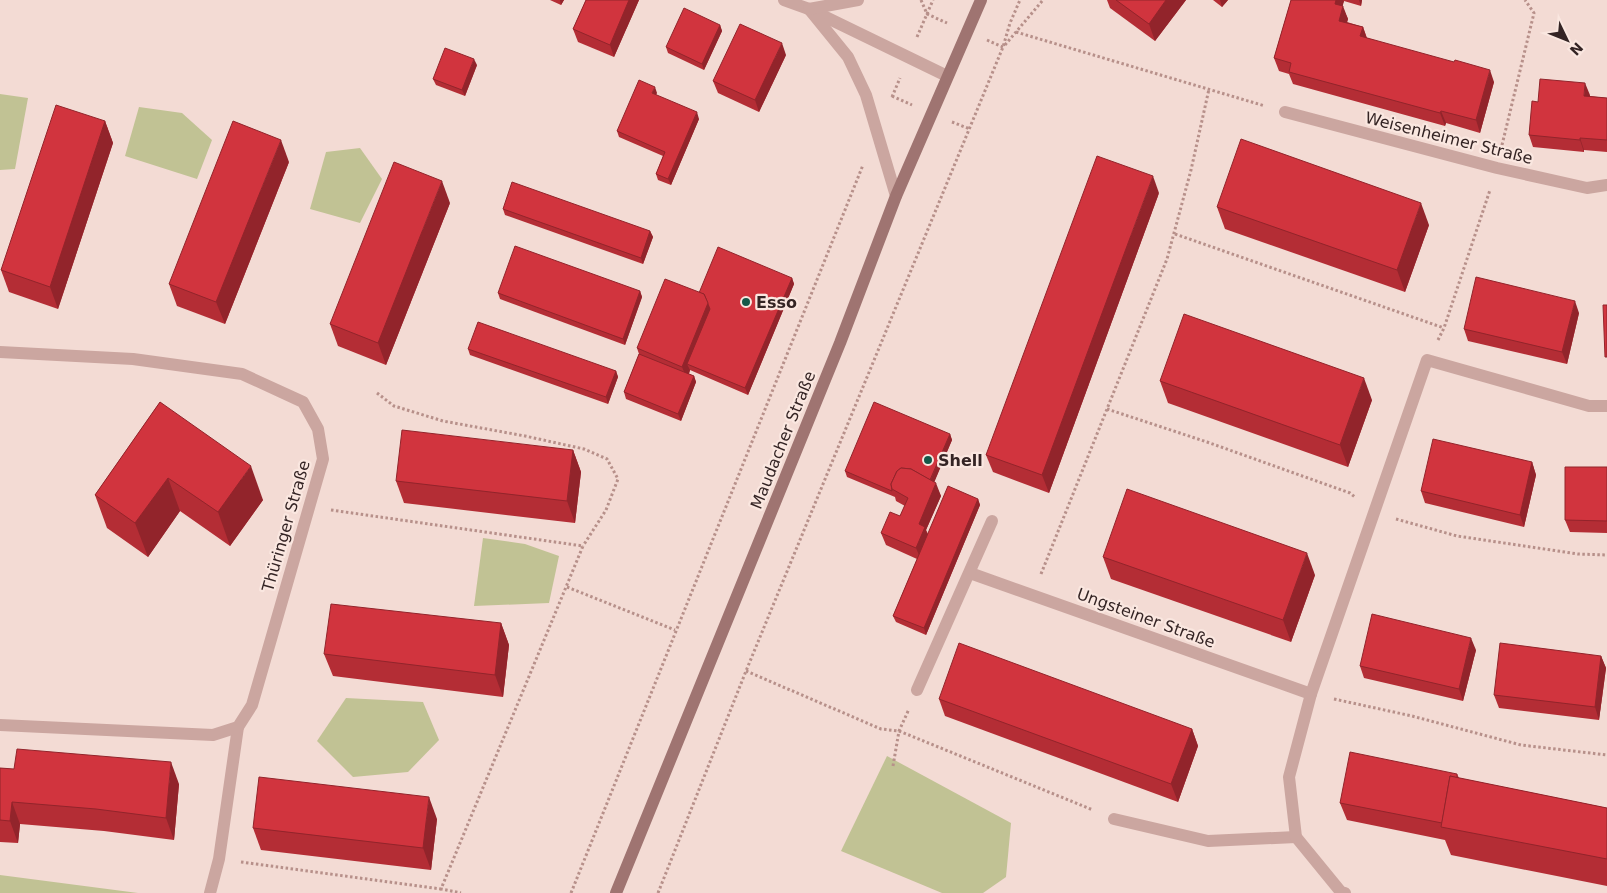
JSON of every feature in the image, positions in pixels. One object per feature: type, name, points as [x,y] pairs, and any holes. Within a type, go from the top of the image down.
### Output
[{"type":"main road","name":"Maudacher Straße","points":[[616,893],[833,360],[896,196],[980,0]]},
{"type":"street","points":[[784,0],[809,9],[947,76]]},
{"type":"street","points":[[809,9],[858,0]]},
{"type":"street","points":[[809,9],[848,57],[866,95],[896,196]]},
{"type":"street","name":"Weisenheimer Straße","points":[[1284,112],[1497,168],[1587,188],[1607,185]]},
{"type":"street","name":"Thüringer Straße","points":[[0,352],[133,359],[242,374],[303,402],[318,429],[323,459],[252,705],[238,727]]},
{"type":"street","points":[[1345,893],[1341,892],[1296,837],[1289,778],[1312,694],[1427,360],[1589,406],[1607,406]]},
{"type":"street","points":[[917,690],[992,520]]},
{"type":"street","name":"Ungsteiner Straße","points":[[970,573],[1312,694]]},
{"type":"street","points":[[0,725],[213,734],[238,727],[219,859],[210,893]]},
{"type":"street","points":[[1114,819],[1208,841],[1296,837]]},
{"type":"path","points":[[927,14],[933,0]]},
{"type":"path","points":[[658,893],[746,671],[970,129],[1020,0]]},
{"type":"path","points":[[1003,47],[1043,0]]},
{"type":"path","points":[[1016,32],[1284,112]]},
{"type":"path","points":[[1033,595],[1167,259],[1175,234],[1209,89]]},
{"type":"path","points":[[571,893],[675,630],[892,96]]},
{"type":"path","points":[[1175,234],[1444,328]]},
{"type":"path","points":[[377,393],[394,406],[443,421],[576,447],[607,459],[618,479],[606,510],[583,546],[441,889]]},
{"type":"path","points":[[1107,409],[1350,492],[1374,513],[1457,536],[1578,554],[1607,555]]},
{"type":"path","points":[[308,507],[583,546]]},
{"type":"path","points":[[567,586],[675,630]]},
{"type":"path","points":[[746,671],[881,729],[899,731],[1114,819]]},
{"type":"path","points":[[893,766],[899,731],[917,690]]},
{"type":"path","points":[[1312,694],[1412,716],[1521,745],[1607,756]]},
{"type":"path","points":[[219,859],[461,893]]},
{"type":"green space","points":[[0,94],[28,98],[15,169],[0,170]]},
{"type":"green space","points":[[139,107],[182,113],[212,140],[197,179],[125,156]]},
{"type":"green space","points":[[360,148],[382,179],[360,223],[310,209],[326,152]]},
{"type":"green space","points":[[483,538],[525,544],[559,556],[549,603],[474,606]]},
{"type":"green space","points":[[346,698],[423,702],[439,740],[408,772],[353,777],[317,741]]},
{"type":"green space","points":[[887,756],[1011,823],[1006,877],[983,893],[942,893],[841,851]]},
{"type":"green space","points":[[0,875],[138,893],[0,893]]},
{"type":"building","points":[[586,0],[629,0],[610,45],[573,29]]},
{"type":"building","points":[[1116,0],[1166,0],[1149,24]]},
{"type":"building","points":[[1291,0],[1336,0],[1335,4],[1343,6],[1339,21],[1363,27],[1360,36],[1490,70],[1476,120],[1441,111],[1440,113],[1289,72],[1291,63],[1274,58]]},
{"type":"building","points":[[684,8],[720,25],[702,64],[666,47]]},
{"type":"building","points":[[740,24],[782,43],[755,100],[713,81]]},
{"type":"building","points":[[445,48],[474,59],[462,90],[433,79]]},
{"type":"building","points":[[1540,79],[1585,83],[1584,96],[1607,98],[1607,140],[1580,138],[1580,140],[1529,135],[1532,101],[1538,102]]},
{"type":"building","points":[[639,80],[655,87],[652,93],[697,112],[668,179],[656,174],[665,152],[617,131]]},
{"type":"building","points":[[56,105],[105,121],[50,287],[1,270]]},
{"type":"building","points":[[233,121],[281,140],[216,302],[169,284]]},
{"type":"building","points":[[1241,139],[1421,203],[1397,270],[1217,207]]},
{"type":"building","points":[[1097,156],[1153,176],[1042,475],[986,455]]},
{"type":"building","points":[[394,162],[442,181],[378,343],[330,324]]},
{"type":"building","points":[[512,182],[650,231],[641,258],[503,209]]},
{"type":"building","points":[[515,246],[640,291],[623,339],[498,293]]},
{"type":"building","points":[[718,247],[792,278],[745,388],[687,364],[710,309],[704,294],[699,293]]},
{"type":"building","points":[[1476,277],[1575,301],[1562,352],[1464,329]]},
{"type":"building","points":[[665,279],[704,294],[708,303],[682,367],[637,348]]},
{"type":"building","points":[[1603,305],[1607,305],[1607,357],[1605,357]]},
{"type":"building","points":[[1184,314],[1364,378],[1340,445],[1160,381]]},
{"type":"building","points":[[478,322],[616,371],[606,397],[468,349]]},
{"type":"building","points":[[639,354],[694,376],[678,414],[624,392]]},
{"type":"building","points":[[160,402],[251,466],[218,512],[168,478],[135,523],[95,495]]},
{"type":"building","points":[[874,402],[950,434],[930,480],[911,469],[901,468],[897,471],[891,484],[892,491],[845,471]]},
{"type":"building","points":[[402,430],[573,450],[567,501],[396,481]]},
{"type":"building","points":[[1433,439],[1532,462],[1520,515],[1421,491]]},
{"type":"building","points":[[1565,467],[1607,467],[1607,521],[1565,520]]},
{"type":"building","points":[[901,468],[911,469],[936,483],[919,524],[925,527],[916,548],[881,533],[890,512],[900,516],[908,498],[892,489],[891,484],[897,471]]},
{"type":"building","points":[[948,486],[978,499],[924,628],[893,616]]},
{"type":"building","points":[[1127,489],[1307,553],[1283,620],[1103,557]]},
{"type":"building","points":[[331,604],[501,623],[495,675],[324,654]]},
{"type":"building","points":[[1372,614],[1471,638],[1459,689],[1360,666]]},
{"type":"building","points":[[959,643],[1192,729],[1171,784],[939,699]]},
{"type":"building","points":[[1500,643],[1601,656],[1595,707],[1494,695]]},
{"type":"building","points":[[17,749],[171,762],[166,818],[96,809],[12,802],[10,821],[0,820],[0,768],[14,769]]},
{"type":"building","points":[[1350,752],[1457,774],[1457,778],[1450,776],[1442,823],[1340,803]]},
{"type":"building","points":[[1450,776],[1607,808],[1607,859],[1441,827]]},
{"type":"building","points":[[259,777],[429,797],[423,848],[253,828]]},
{"type":"place","name":"Esso","points":[[746,302]]},
{"type":"place","name":"Shell","points":[[928,460]]}]
